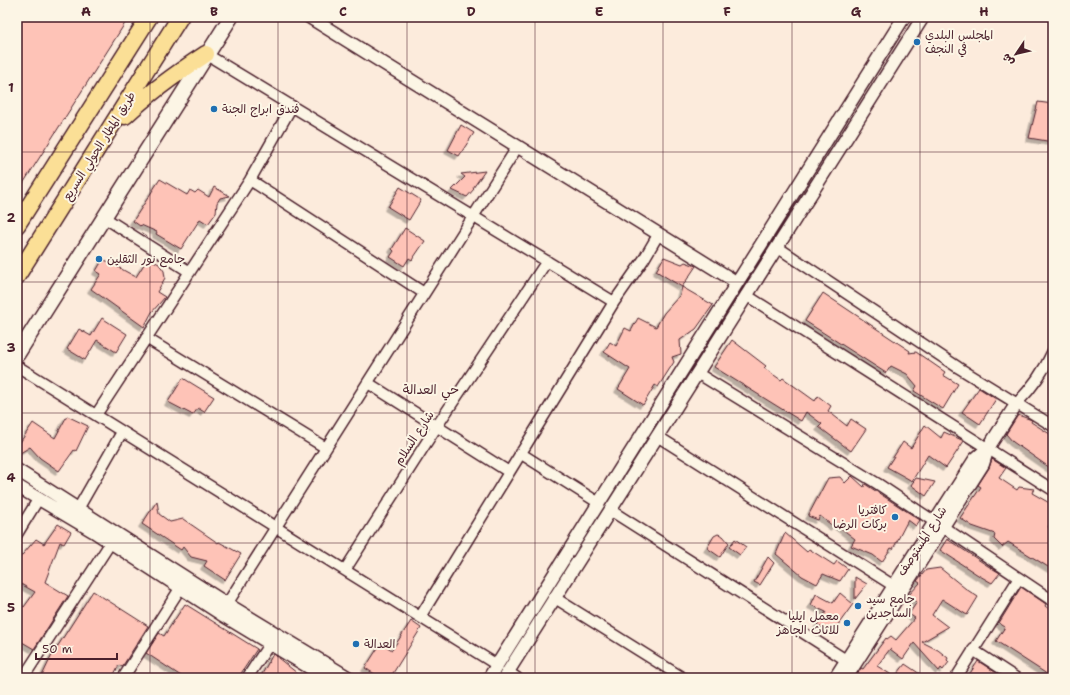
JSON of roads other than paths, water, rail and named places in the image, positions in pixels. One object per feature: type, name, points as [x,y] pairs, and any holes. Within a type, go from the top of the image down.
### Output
[{"type":"highway","points":[[17,225],[149,17]]},
{"type":"highway","name":"طريق المطار الحولي السريع","points":[[17,276],[180,17]]},
{"type":"highway","points":[[109,131],[145,97],[172,76],[206,54]]},
{"type":"main road","points":[[17,355],[105,218],[206,54],[231,17]]},
{"type":"street","points":[[309,17],[736,282]]},
{"type":"street","points":[[506,673],[599,503],[736,282],[904,17]]},
{"type":"street","points":[[489,678],[506,673],[923,17]]},
{"type":"street","points":[[206,54],[614,302]]},
{"type":"street","points":[[852,99],[866,108]]},
{"type":"street","points":[[96,415],[250,180],[292,106]]},
{"type":"street","points":[[227,604],[518,146]]},
{"type":"street","points":[[250,180],[424,294]]},
{"type":"street","points":[[105,218],[190,272]]},
{"type":"street","points":[[420,617],[614,302],[644,259],[658,235]]},
{"type":"street","points":[[777,247],[959,368],[1053,426]]},
{"type":"street","name":"شارع السلام","points":[[345,570],[437,426],[547,261]]},
{"type":"street","points":[[746,295],[1053,490]]},
{"type":"street","points":[[146,338],[326,448]]},
{"type":"street","points":[[1017,403],[1031,389],[1053,352]]},
{"type":"street","points":[[17,366],[420,617],[506,673]]},
{"type":"street","points":[[684,366],[878,484],[1053,601]]},
{"type":"street","points":[[368,383],[509,472]]},
{"type":"street","name":"شارع المستوصف","points":[[846,678],[939,524],[975,459],[988,448],[1017,403]]},
{"type":"street","points":[[78,509],[122,432]]},
{"type":"street","points":[[657,436],[894,586]]},
{"type":"street","points":[[520,453],[599,503]]},
{"type":"street","points":[[17,470],[78,509],[111,542],[327,678]]},
{"type":"street","points":[[17,486],[96,526],[227,604],[344,677]]},
{"type":"street","points":[[17,534],[39,498]]},
{"type":"street","points":[[610,510],[846,660]]},
{"type":"street","name":"شارع المستوصف","points":[[834,678],[894,586],[939,524]]},
{"type":"street","points":[[23,678],[111,542]]},
{"type":"street","points":[[956,678],[1019,578]]},
{"type":"street","points":[[123,678],[181,587]]},
{"type":"street","points":[[555,598],[683,678]]},
{"type":"street","points":[[247,678],[270,643]]},
{"type":"street","points":[[974,650],[1016,678]]},
{"type":"place","name":"المجلس البلدي في النجف","points":[[917,42]]},
{"type":"place","name":"فندق ابراج الجنة","points":[[214,109]]},
{"type":"place","name":"جامع نور الثقلين","points":[[99,259]]},
{"type":"place","name":"كافتريا بركات الرضا","points":[[895,517]]},
{"type":"place","name":"جامع سيد الساجدين","points":[[858,606]]},
{"type":"place","name":"معمل ايليا للاثاث الجاهز","points":[[847,623]]},
{"type":"place","name":"العدالة","points":[[356,644]]},
{"type":"district","name":"حي العدالة","points":[[431,389]]}]
